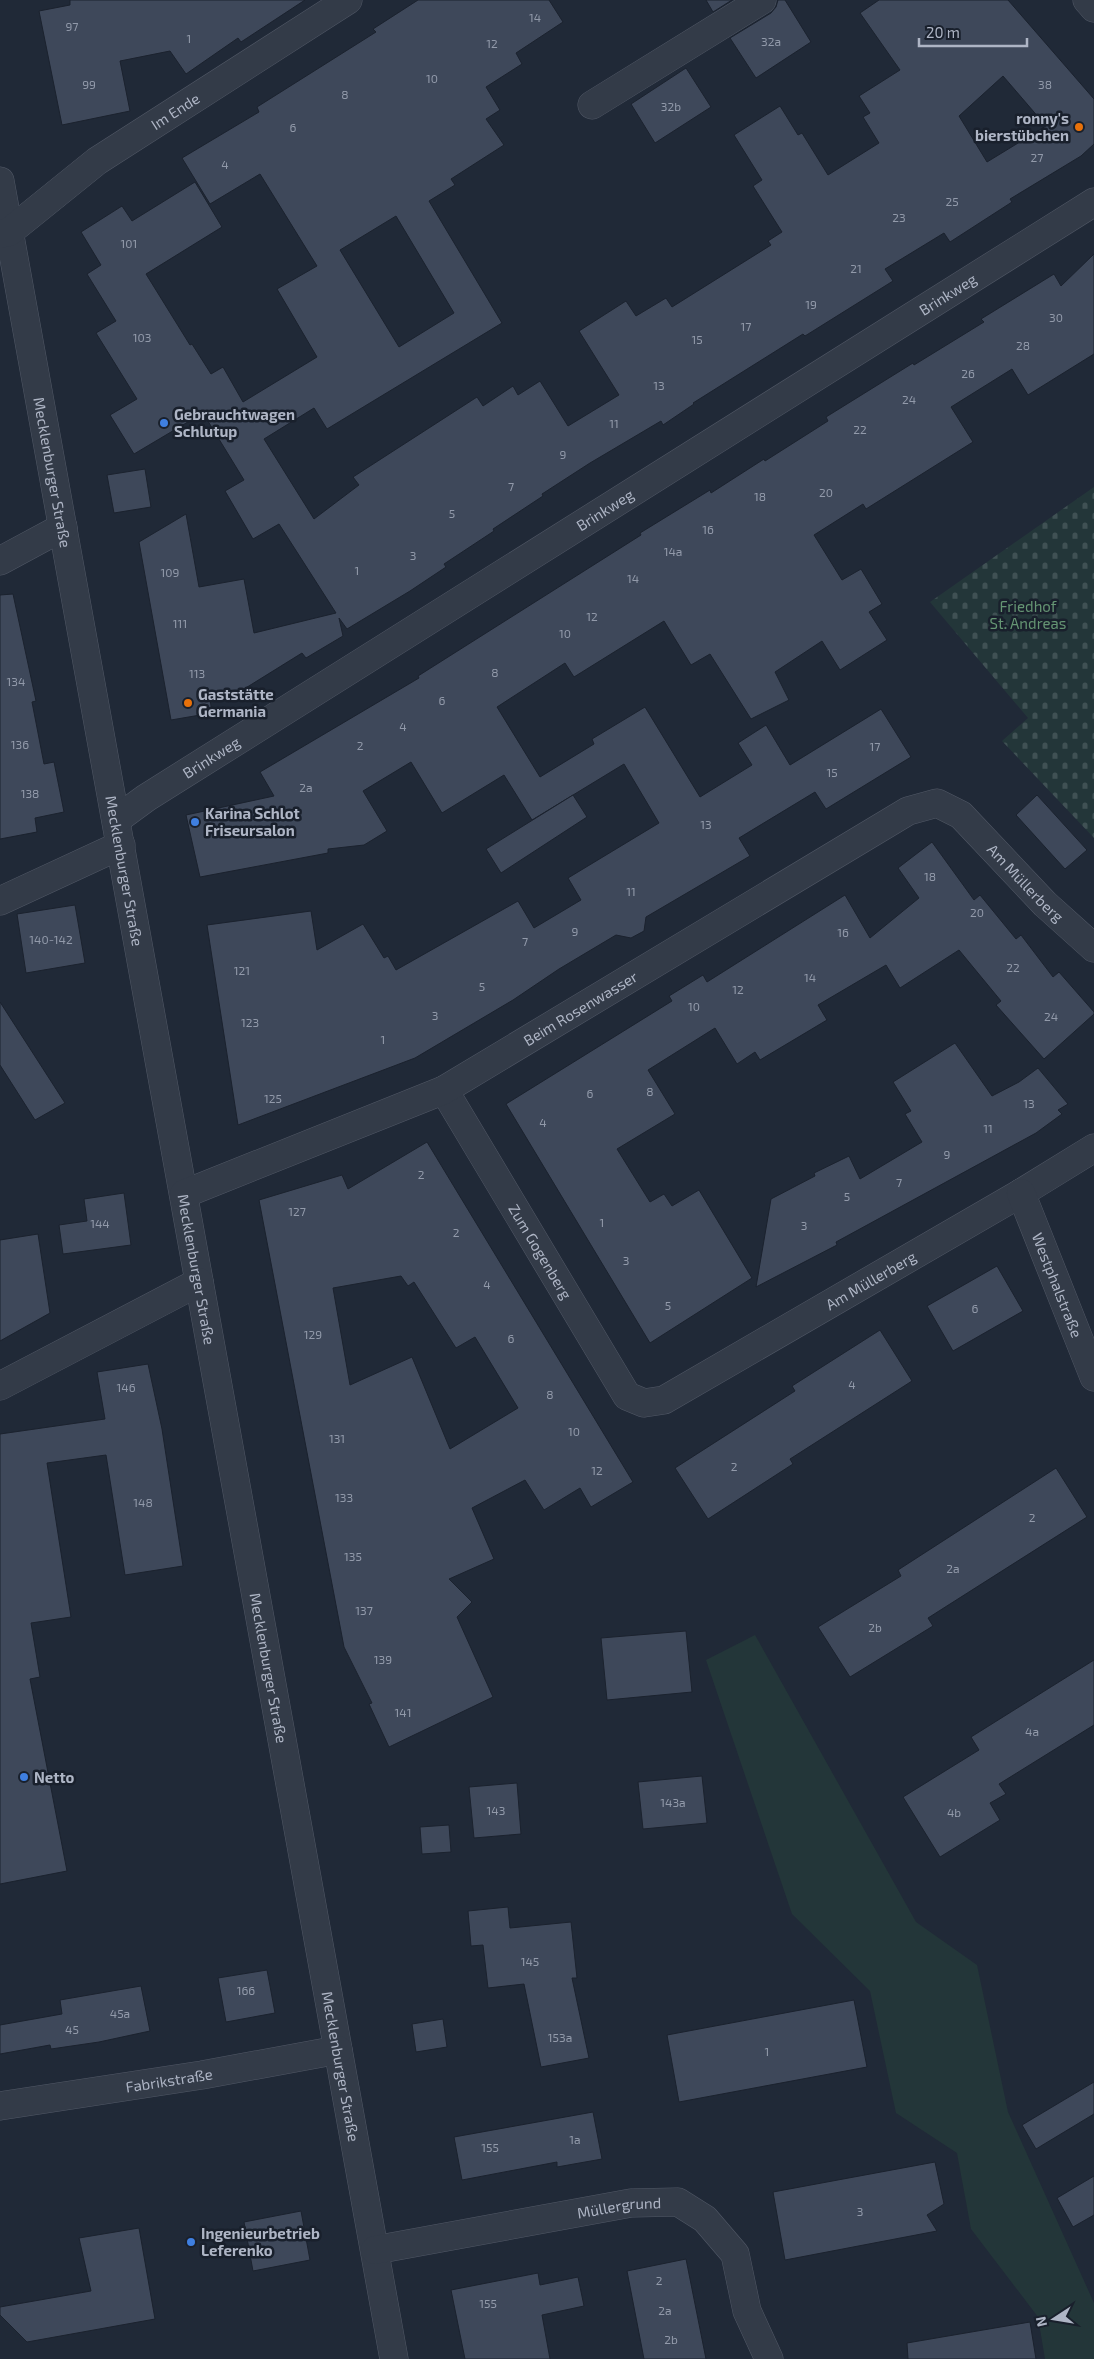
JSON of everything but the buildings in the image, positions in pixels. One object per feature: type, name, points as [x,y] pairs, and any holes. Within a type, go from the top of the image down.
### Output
[{"type":"street","name":"Im Ende","points":[[5,233],[97,160],[348,0]]},
{"type":"street","points":[[592,106],[762,0]]},
{"type":"street","points":[[1087,0],[1094,8]]},
{"type":"street","name":"Mecklenburger Straße","points":[[0,181],[5,233],[63,527],[394,2359]]},
{"type":"street","name":"Brinkweg","points":[[0,901],[118,832],[154,792],[1094,202]]},
{"type":"street","points":[[0,561],[63,527]]},
{"type":"street","name":"Beim Rosenwasser","points":[[184,1194],[444,1090],[908,811],[937,802],[961,815]]},
{"type":"street","name":"Am Müllerberg","points":[[961,815],[1044,904],[1094,948]]},
{"type":"street","name":"Zum Gogenberg","points":[[444,1090],[627,1396],[644,1403]]},
{"type":"street","name":"Am Müllerberg","points":[[644,1403],[664,1400],[1021,1193],[1094,1148]]},
{"type":"street","name":"Westphalstraße","points":[[1021,1193],[1094,1378]]},
{"type":"street","points":[[0,1386],[200,1282]]},
{"type":"street","name":"Fabrikstraße","points":[[0,2106],[202,2075],[338,2050]]},
{"type":"street","name":"Müllergrund","points":[[375,2250],[631,2203],[678,2202],[705,2219],[735,2254],[747,2311],[769,2359]]},
{"type":"green space","name":"Friedhof St. Andreas","points":[[1094,487],[1094,838],[1002,741],[1028,718],[930,602]]},
{"type":"green space","points":[[755,1635],[916,1922],[977,1965],[1008,2112],[1094,2303],[1094,2359],[1045,2359],[1038,2317],[971,2229],[957,2153],[896,2113],[870,1991],[792,1914],[706,1660]]},
{"type":"place","name":"ronny's bierstübchen","points":[[1079,127]]},
{"type":"place","name":"Gebrauchtwagen Schlutup","points":[[164,423]]},
{"type":"place","name":"Gaststätte Germania","points":[[188,703]]},
{"type":"place","name":"Karina Schlot Friseursalon","points":[[195,822]]},
{"type":"place","name":"Netto","points":[[24,1777]]},
{"type":"place","name":"Ingenieurbetrieb Leferenko","points":[[191,2242]]}]
